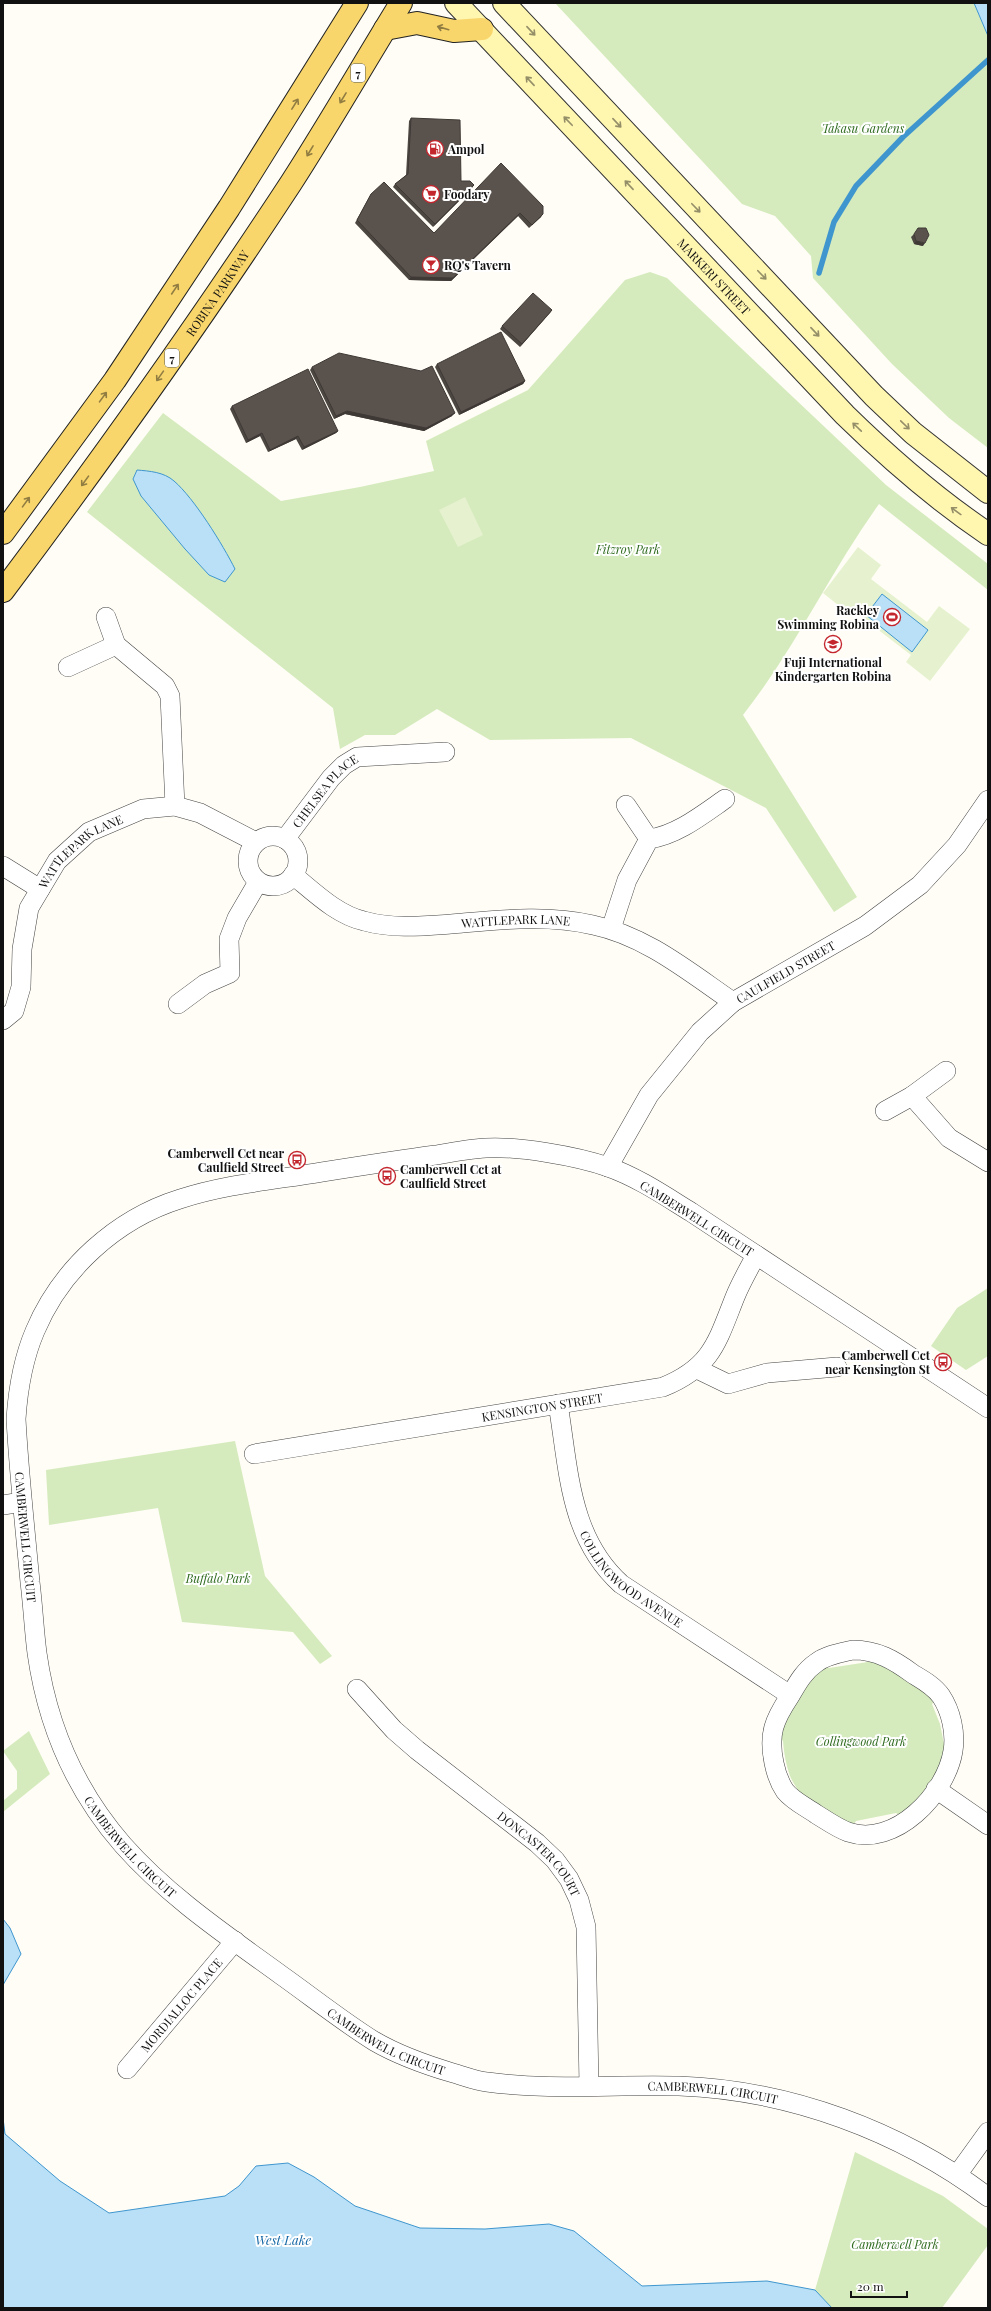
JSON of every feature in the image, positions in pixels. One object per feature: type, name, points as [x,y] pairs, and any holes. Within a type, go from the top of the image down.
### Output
[{"type":"main road","points":[[3,533],[115,380],[216,228],[357,3]]},
{"type":"main road","name":"ROBINA PARKWAY","points":[[3,591],[77,493],[194,326],[292,182],[401,3]]},
{"type":"main road","name":"MARKERI STREET","points":[[456,3],[845,415],[889,458],[934,495],[988,534]]},
{"type":"main road","points":[[504,3],[874,396],[913,433],[988,492]]},
{"type":"main road","points":[[385,29],[417,23],[442,27],[454,31],[482,29]]},
{"type":"street","points":[[106,618],[116,645],[165,686],[170,696],[175,806]]},
{"type":"street","points":[[68,667],[116,645]]},
{"type":"street","name":"CHELSEA PLACE","points":[[285,839],[332,778],[344,765],[357,757],[445,752]]},
{"type":"street","points":[[649,839],[660,837],[679,828],[725,799]]},
{"type":"street","name":"CAULFIELD STREET","points":[[608,1167],[649,1095],[700,1032],[733,1002],[865,926],[920,885],[957,846],[981,826],[988,800]]},
{"type":"street","points":[[626,805],[649,839]]},
{"type":"street","name":"WATTLEPARK LANE","points":[[3,1020],[14,1011],[21,987],[22,949],[29,908],[57,862],[89,832],[143,809],[175,806],[200,813],[256,842]]},
{"type":"street","points":[[268,836],[285,839],[295,849],[298,859],[293,875],[283,884],[274,886],[258,882],[252,876],[248,866],[248,858],[256,842],[268,836]]},
{"type":"street","points":[[611,929],[627,880],[649,839]]},
{"type":"street","points":[[3,866],[40,889]]},
{"type":"street","name":"WATTLEPARK LANE","points":[[293,875],[340,910],[363,921],[397,926],[530,919],[562,920],[611,929],[642,942],[670,959],[733,1002]]},
{"type":"street","points":[[178,1004],[205,984],[230,973],[229,939],[237,918],[258,882]]},
{"type":"street","points":[[885,1111],[912,1096],[946,1070]]},
{"type":"street","points":[[912,1096],[949,1138],[988,1162]]},
{"type":"street","name":"CAMBERWELL CIRCUIT","points":[[988,1408],[650,1187],[608,1167],[538,1152],[486,1148],[383,1162],[212,1190],[180,1199],[138,1216],[112,1234],[77,1266],[48,1306],[34,1331],[19,1387],[16,1420],[22,1502],[37,1652],[47,1704],[56,1735],[71,1769],[103,1820],[141,1865],[173,1894],[235,1941],[375,2041],[432,2067],[484,2082],[552,2087],[589,2085],[701,2088],[723,2090],[795,2104],[840,2118],[898,2140],[957,2175],[988,2198]]},
{"type":"street","name":"KENSINGTON STREET","points":[[254,1454],[663,1387],[683,1379],[697,1369],[709,1355],[720,1337],[736,1294],[756,1255]]},
{"type":"street","points":[[697,1369],[728,1384],[767,1373],[837,1367]]},
{"type":"street","name":"COLLINGWOOD AVENUE","points":[[558,1404],[576,1510],[583,1532],[600,1563],[616,1580],[633,1592],[790,1695]]},
{"type":"street","points":[[3,1505],[22,1502]]},
{"type":"street","points":[[853,1650],[865,1650],[894,1661],[932,1686],[941,1696],[951,1721],[954,1740],[950,1764],[936,1790],[916,1815],[902,1825],[876,1833],[848,1832],[813,1812],[790,1796],[782,1786],[774,1767],[771,1746],[772,1731],[790,1695],[806,1672],[816,1662],[827,1656],[853,1650]]},
{"type":"street","name":"DONCASTER COURT","points":[[356,1689],[394,1730],[537,1843],[555,1860],[569,1879],[580,1900],[586,1927],[589,2085]]},
{"type":"street","points":[[936,1790],[988,1825]]},
{"type":"street","name":"MORDIALLOC PLACE","points":[[128,2069],[235,1941]]},
{"type":"street","points":[[957,2175],[988,2132]]},
{"type":"green space","name":"Takasu Gardens","points":[[555,3],[974,3],[988,36],[988,448],[949,418],[892,364],[813,278],[811,256],[775,216],[742,204]]},
{"type":"green space","name":"Fitzroy Park","points":[[650,272],[667,278],[886,485],[988,564],[988,590],[879,504],[844,556],[779,664],[743,715],[857,897],[834,912],[766,808],[631,738],[490,740],[437,709],[395,735],[365,735],[340,749],[333,708],[87,512],[163,413],[281,501],[360,487],[434,471],[426,441],[528,390],[625,280]]},
{"type":"green space","points":[[465,497],[483,535],[458,547],[439,510]]},
{"type":"green space","name":"Rackley Swimming Robina","points":[[858,547],[881,565],[871,579],[927,622],[939,606],[970,629],[930,681],[906,662],[911,655],[851,609],[848,613],[823,593]]},
{"type":"green space","points":[[988,1288],[988,1356],[966,1370],[931,1346],[957,1308]]},
{"type":"green space","name":"Buffalo Park","points":[[235,1441],[265,1576],[332,1656],[320,1664],[293,1632],[182,1622],[158,1508],[49,1525],[46,1470]]},
{"type":"green space","name":"Collingwood Park","points":[[874,1657],[937,1699],[932,1704],[940,1724],[944,1744],[949,1747],[930,1786],[903,1818],[896,1813],[856,1821],[851,1828],[799,1796],[798,1790],[791,1779],[785,1759],[783,1741],[776,1734],[788,1708],[823,1665],[829,1668],[868,1662]]},
{"type":"green space","points":[[29,1731],[50,1774],[3,1812],[3,1801],[17,1789],[17,1771],[3,1751]]},
{"type":"green space","name":"Camberwell Park","points":[[855,2152],[943,2196],[988,2229],[988,2245],[942,2308],[832,2308],[815,2290]]},
{"type":"water","points":[[974,3],[988,3],[988,36]]},
{"type":"water","points":[[137,470],[156,472],[170,478],[182,489],[199,510],[216,535],[235,569],[225,582],[209,575],[185,549],[141,496],[133,479]]},
{"type":"water","points":[[882,594],[928,630],[912,652],[866,615]]},
{"type":"water","points":[[3,1919],[10,1928],[21,1954],[3,1985]]},
{"type":"water","name":"West Lake","points":[[3,2118],[5,2134],[60,2181],[109,2213],[225,2196],[239,2186],[256,2166],[288,2163],[314,2177],[355,2206],[420,2228],[485,2229],[549,2224],[574,2231],[642,2286],[767,2281],[815,2290],[832,2308],[3,2308]]},
{"type":"building","points":[[411,118],[460,120],[461,181],[470,181],[474,185],[435,224],[395,184],[408,174]]},
{"type":"building","points":[[501,163],[543,206],[543,214],[532,225],[520,213],[453,278],[411,277],[357,220],[371,194],[384,182],[434,233]]},
{"type":"building","points":[[918,228],[926,228],[929,235],[925,243],[916,241],[914,234]]},
{"type":"building","points":[[533,293],[552,310],[522,344],[502,326]]},
{"type":"building","points":[[501,332],[525,381],[461,412],[437,364]]},
{"type":"building","points":[[339,353],[421,371],[432,366],[455,413],[426,428],[347,411],[336,416],[312,367]]},
{"type":"building","points":[[308,369],[338,431],[304,447],[298,436],[270,450],[262,433],[248,440],[232,406]]},
{"type":"waterway","points":[[819,273],[834,222],[856,186],[903,137],[988,60]]},
{"type":"place","name":"Ampol","points":[[435,149]]},
{"type":"place","name":"Foodary","points":[[431,194]]},
{"type":"place","name":"RQ's Tavern","points":[[431,265]]},
{"type":"place","name":"Rackley Swimming Robina","points":[[892,617]]},
{"type":"place","name":"Fuji International Kindergarten Robina","points":[[833,644]]},
{"type":"place","name":"Camberwell Cct near Caulfield Street","points":[[297,1160]]},
{"type":"place","name":"Camberwell Cct at Caulfield Street","points":[[387,1176]]},
{"type":"place","name":"Camberwell Cct near Kensington St","points":[[943,1362]]}]
